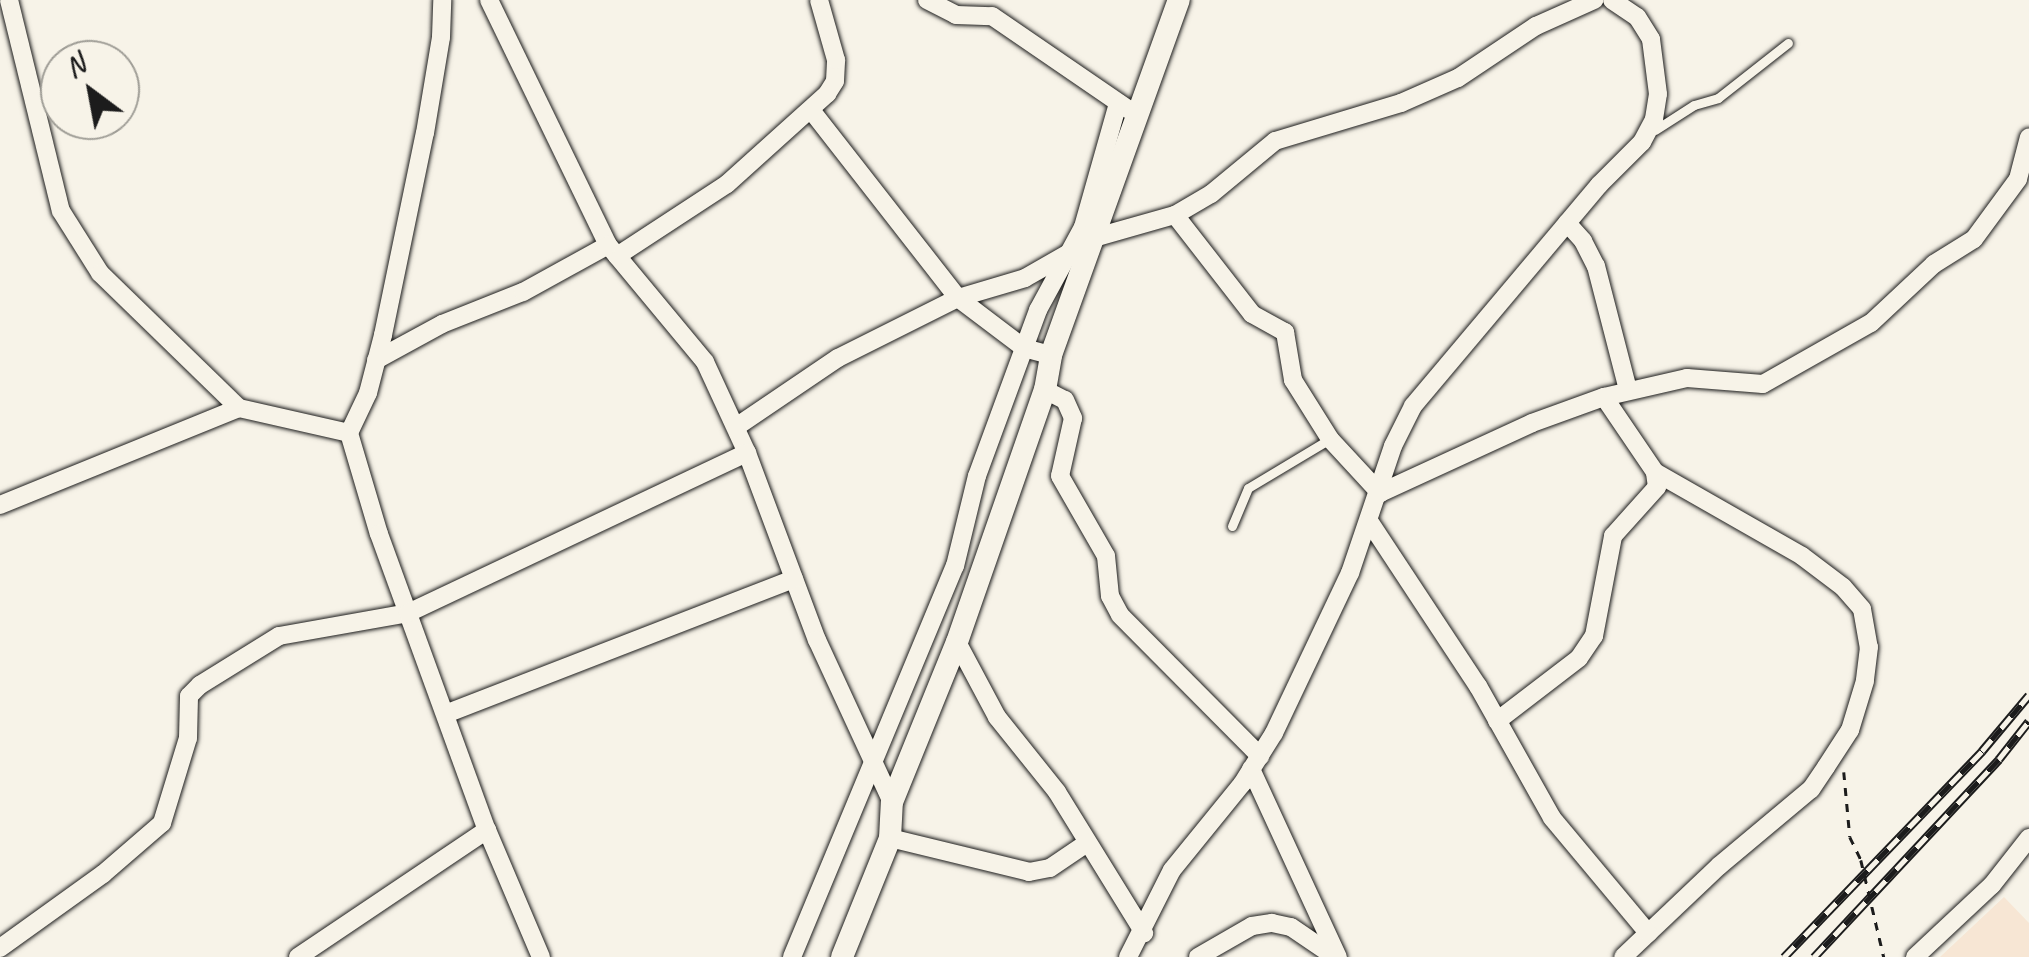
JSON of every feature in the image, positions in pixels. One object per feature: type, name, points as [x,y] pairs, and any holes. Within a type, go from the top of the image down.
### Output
[{"type":"street","points":[[9,0],[50,173],[78,244],[136,310],[239,408],[350,433]]},
{"type":"street","points":[[442,0],[441,36],[425,133],[368,393],[350,433],[378,534],[448,713],[487,830],[542,957]]},
{"type":"street","points":[[489,0],[613,250],[705,362],[736,427],[794,579],[892,802]]},
{"type":"street","points":[[376,360],[442,324],[613,250],[726,184],[836,82],[836,60],[818,0]]},
{"type":"street","points":[[927,0],[956,15],[980,7],[1140,116]]},
{"type":"street","points":[[842,957],[890,838],[892,802],[957,642],[1045,390],[1052,356],[1179,0]]},
{"type":"street","points":[[736,427],[838,358],[958,298],[1025,278],[1096,237],[1175,215],[1211,194],[1253,155],[1275,142],[1415,97],[1458,78],[1536,26],[1594,0]]},
{"type":"street","points":[[1128,957],[1144,933],[1172,870],[1256,763],[1350,573],[1393,446],[1414,406],[1567,223],[1642,142],[1654,119],[1658,94],[1651,40],[1636,18],[1612,0]]},
{"type":"street","points":[[792,957],[954,566],[976,476],[1038,310],[1084,227],[1118,103]]},
{"type":"street","points":[[810,110],[958,298],[1024,348],[1052,356]]},
{"type":"street","points":[[1380,493],[1532,423],[1628,390],[1687,378],[1763,384],[1871,323],[1934,264],[1974,239],[2018,178],[2029,138]]},
{"type":"street","points":[[1175,215],[1252,314],[1285,332],[1293,380],[1330,439],[1380,493]]},
{"type":"street","points":[[1567,223],[1583,241],[1596,266],[1628,390]]},
{"type":"street","points":[[1045,390],[1065,400],[1073,418],[1060,476],[1106,556],[1110,596],[1120,615],[1256,763],[1337,957]]},
{"type":"street","points":[[1604,397],[1655,472],[1802,556],[1842,586],[1862,609],[1869,647],[1850,730],[1810,789],[1623,957]]},
{"type":"street","points":[[0,505],[239,408]]},
{"type":"street","points":[[0,948],[115,865],[162,823],[188,738],[189,696],[200,685],[279,636],[408,612],[747,453]]},
{"type":"street","points":[[1497,721],[1579,658],[1594,636],[1613,536],[1657,487],[1655,472]]},
{"type":"street","points":[[1370,521],[1497,721],[1552,818],[1648,933]]},
{"type":"street","points":[[448,713],[794,579]]},
{"type":"street","points":[[957,642],[998,717],[1057,792],[1144,933]]},
{"type":"street","points":[[298,957],[487,830]]},
{"type":"street","points":[[890,838],[1029,872],[1050,868],[1087,843]]},
{"type":"street","points":[[1915,957],[1992,885],[2029,838]]},
{"type":"street","points":[[1198,957],[1252,926],[1272,922],[1291,927],[1337,957]]},
{"type":"lane","points":[[1642,142],[1664,121],[1718,98],[1788,43]]},
{"type":"lane","points":[[1232,526],[1248,488],[1330,439]]},
{"type":"path","points":[[1836,752],[1847,780],[1850,837],[1865,874],[1884,957]]},
{"type":"shaded area","points":[[2004,897],[2029,923],[2029,957],[1940,957]]},
{"type":"railway","points":[[1784,957],[1982,751],[2029,695]]},
{"type":"railway","points":[[1814,957],[1999,759],[2029,721]]}]
